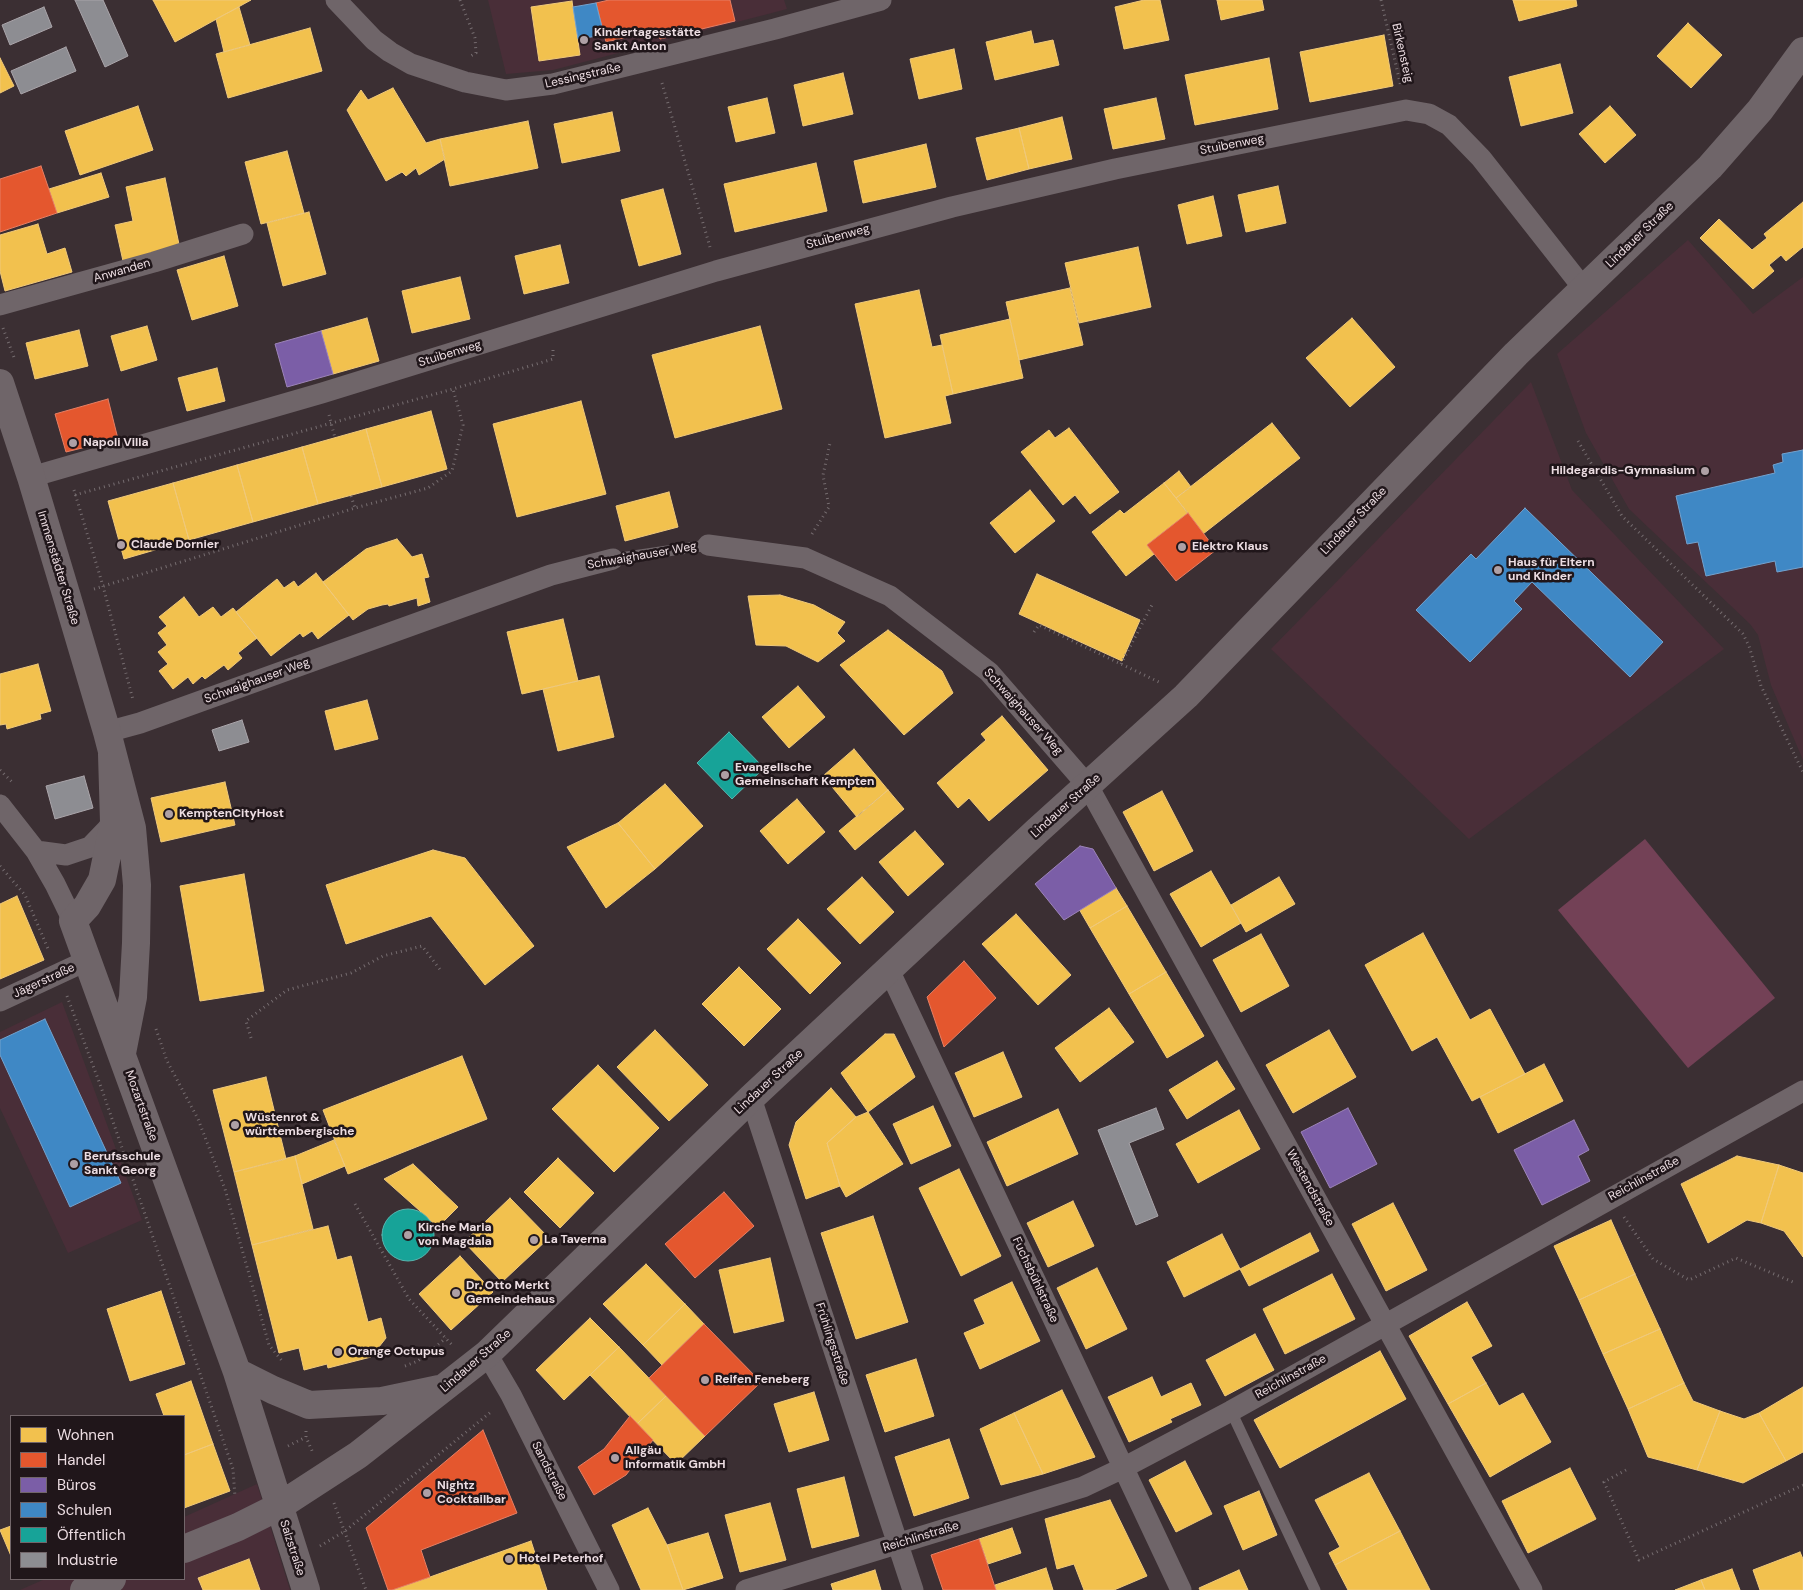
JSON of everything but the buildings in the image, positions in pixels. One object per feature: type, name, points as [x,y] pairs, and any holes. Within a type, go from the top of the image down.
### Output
[{"type":"street","name":"Lessingstraße","points":[[336,0],[374,40],[411,64],[465,82],[506,90],[553,84],[775,29],[880,0]]},
{"type":"street","name":"Lindauer Straße","points":[[185,1549],[238,1527],[278,1507],[325,1477],[358,1455],[480,1360],[751,1098],[1186,696],[1509,362],[1710,166],[1800,65]]},
{"type":"street","name":"Stuibenweg","points":[[31,477],[322,393],[716,271],[962,204],[1115,169],[1406,110],[1429,114],[1449,125],[1481,158],[1584,289]]},
{"type":"street","name":"Anwanden","points":[[0,305],[154,262],[243,234]]},
{"type":"street","name":"Immenstädter Straße","points":[[0,383],[67,597],[132,828],[137,886],[133,998],[122,1053]]},
{"type":"street","name":"Schwaighauser Weg","points":[[708,544],[805,558],[890,596],[989,672],[1088,786]]},
{"type":"street","name":"Schwaighauser Weg","points":[[109,743],[140,723],[551,574],[613,559]]},
{"type":"street","name":"Immenstädter Straße","points":[[73,921],[87,906],[102,880],[114,822],[109,743]]},
{"type":"street","name":"Westendstraße","points":[[1088,786],[1532,1590]]},
{"type":"street","name":"Mozartstraße","points":[[0,805],[36,851],[73,921],[237,1372],[278,1507]]},
{"type":"street","points":[[36,851],[66,855],[90,847],[114,822]]},
{"type":"street","name":"Jägerstraße","points":[[0,1001],[88,960]]},
{"type":"street","name":"Fuchsbühlstraße","points":[[889,970],[1181,1590]]},
{"type":"street","name":"Reichlinstraße","points":[[746,1590],[898,1545],[1082,1487],[1123,1468],[1231,1411],[1803,1091]]},
{"type":"street","name":"Frühlingsstraße","points":[[751,1098],[913,1590]]},
{"type":"street","name":"Sandstraße","points":[[480,1360],[511,1395],[609,1590]]},
{"type":"street","points":[[237,1372],[309,1405],[382,1400],[445,1388]]},
{"type":"street","name":"Salzstraße","points":[[278,1507],[306,1590]]},
{"type":"street","points":[[84,1590],[109,1580]]},
{"type":"lane","name":"Schwaighauser Weg","points":[[613,559],[708,544]]},
{"type":"lane","points":[[1231,1411],[1315,1590]]},
{"type":"path","points":[[460,0],[476,45],[476,53],[468,58],[461,58]]},
{"type":"path","name":"Birkensteig","points":[[1382,0],[1406,110]]},
{"type":"path","points":[[663,86],[716,271]]},
{"type":"path","points":[[75,495],[553,359],[552,322]]},
{"type":"path","points":[[67,597],[354,508],[428,488],[452,471],[463,425],[453,389]]},
{"type":"path","points":[[1578,441],[1622,516],[1743,634],[1749,646],[1761,686],[1803,772]]},
{"type":"path","points":[[805,558],[813,532],[829,507],[823,475],[830,443]]},
{"type":"path","points":[[67,466],[140,723]]},
{"type":"path","points":[[351,496],[354,508]]},
{"type":"path","points":[[1121,664],[1153,603]]},
{"type":"path","points":[[1034,632],[1039,625],[1186,696]]},
{"type":"path","points":[[0,866],[25,895],[59,974],[233,1469]]},
{"type":"path","points":[[251,1038],[246,1021],[287,990],[351,973],[383,956],[422,946],[442,972]]},
{"type":"path","points":[[166,1061],[202,1128],[225,1189],[269,1345],[285,1365]]},
{"type":"path","points":[[1610,1198],[1653,1259],[1689,1280],[1736,1258],[1793,1282]]},
{"type":"path","points":[[355,1204],[409,1298],[446,1338],[480,1360]]},
{"type":"path","points":[[402,1367],[418,1361],[446,1338]]},
{"type":"path","points":[[296,1560],[344,1530],[511,1395]]},
{"type":"path","points":[[1626,1470],[1604,1482],[1639,1560],[1803,1485]]},
{"type":"path","points":[[325,1477],[366,1590]]},
{"type":"shaded area","name":"Kindertagesstätte Sankt Anton","points":[[488,0],[784,0],[787,9],[553,70],[506,74]]},
{"type":"shaded area","name":"Hildegardis-Gymnasium","points":[[1688,240],[1753,314],[1803,277],[1803,760],[1771,685],[1758,635],[1750,624],[1629,509],[1586,433],[1557,354]]},
{"type":"shaded area","name":"Haus für Eltern und Kinder","points":[[1531,382],[1572,490],[1724,649],[1469,839],[1271,649]]},
{"type":"shaded area","points":[[1645,839],[1775,998],[1688,1068],[1558,910]]},
{"type":"shaded area","name":"Berufsschule Sankt Georg","points":[[62,1002],[142,1220],[68,1253],[0,1108],[0,1032]]},
{"type":"shaded area","points":[[257,1484],[290,1590],[20,1590],[43,1580],[185,1580],[185,1517]]},
{"type":"place","name":"Kindertagesstätte Sankt Anton","points":[[584,40]]},
{"type":"place","name":"Napoli Villa","points":[[73,443]]},
{"type":"place","name":"Hildegardis-Gymnasium","points":[[1705,471]]},
{"type":"place","name":"Claude Dornier","points":[[121,545]]},
{"type":"place","name":"Elektro Klaus","points":[[1182,547]]},
{"type":"place","name":"Haus für Eltern und Kinder","points":[[1498,570]]},
{"type":"place","name":"Evangelische Gemeinschaft Kempten","points":[[725,775]]},
{"type":"place","name":"KemptenCityHost","points":[[169,814]]},
{"type":"place","name":"Wüstenrot & württembergische","points":[[235,1125]]},
{"type":"place","name":"Berufsschule Sankt Georg","points":[[74,1164]]},
{"type":"place","name":"Kirche Maria von Magdala","points":[[408,1235]]},
{"type":"place","name":"La Taverna","points":[[534,1240]]},
{"type":"place","name":"Dr. Otto Merkt Gemeindehaus","points":[[456,1293]]},
{"type":"place","name":"Orange Octupus","points":[[338,1352]]},
{"type":"place","name":"Reifen Feneberg","points":[[705,1380]]},
{"type":"place","name":"Allgäu Informatik GmbH","points":[[615,1458]]},
{"type":"place","name":"Nightz Cocktailbar","points":[[427,1493]]},
{"type":"place","name":"Hotel Peterhof","points":[[509,1559]]}]
